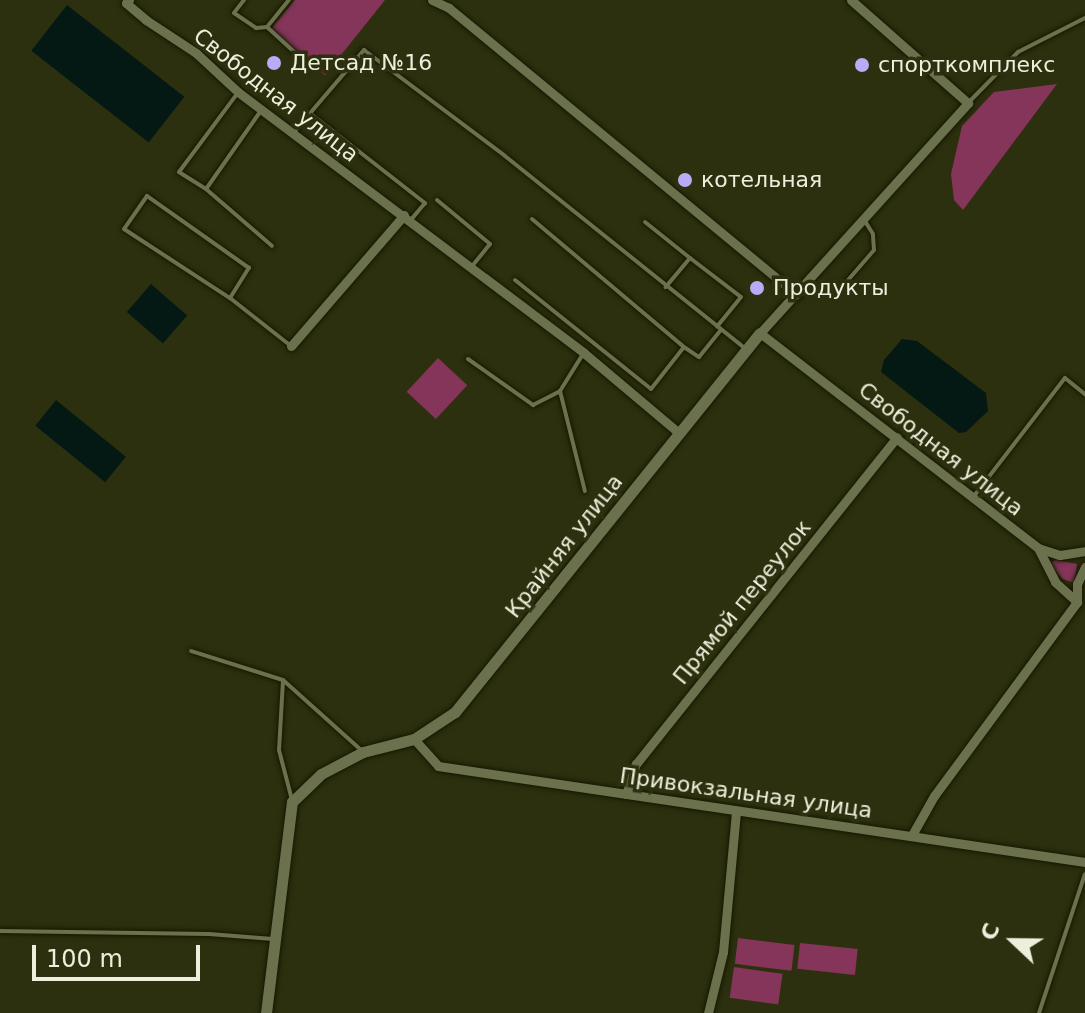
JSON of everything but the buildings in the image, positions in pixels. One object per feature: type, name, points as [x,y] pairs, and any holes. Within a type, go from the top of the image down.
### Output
[{"type":"street","points":[[432,0],[452,4],[796,294]]},
{"type":"street","points":[[851,0],[968,103]]},
{"type":"street","name":"Свободная улица","points":[[126,1],[196,53],[238,92],[584,353],[679,433]]},
{"type":"street","name":"Крайняя улица","points":[[292,802],[321,774],[363,752],[414,739],[455,712],[760,333],[968,103]]},
{"type":"street","points":[[291,346],[407,218]]},
{"type":"street","name":"Свободная улица","points":[[760,333],[1038,548],[1055,582],[1081,603]]},
{"type":"street","name":"Прямой переулок","points":[[626,794],[636,764],[897,437]]},
{"type":"street","points":[[1038,548],[1060,555],[1085,551]]},
{"type":"street","points":[[912,835],[934,796],[1081,603],[1077,584],[1085,567]]},
{"type":"street","name":"Привокзальная улица","points":[[414,739],[438,766],[1085,862]]},
{"type":"street","points":[[266,1013],[292,802]]},
{"type":"street","points":[[708,1013],[723,952],[736,811]]},
{"type":"lane","points":[[244,0],[234,13],[256,28],[267,27],[289,0]]},
{"type":"lane","points":[[968,103],[1018,52],[1085,18]]},
{"type":"lane","points":[[267,27],[304,61]]},
{"type":"lane","points":[[294,133],[364,50],[505,156],[746,350]]},
{"type":"lane","points":[[238,92],[179,172],[206,189],[272,246]]},
{"type":"lane","points":[[206,189],[262,110]]},
{"type":"lane","points":[[311,114],[425,203],[407,218]]},
{"type":"lane","points":[[230,298],[249,268],[147,196],[124,229],[230,298],[291,346]]},
{"type":"lane","points":[[437,200],[490,244],[471,267]]},
{"type":"lane","points":[[796,294],[842,287],[874,250],[873,234],[862,217]]},
{"type":"lane","points":[[532,219],[699,357],[741,297],[645,222]]},
{"type":"lane","points":[[666,287],[690,258]]},
{"type":"lane","points":[[515,280],[651,389],[684,347]]},
{"type":"lane","points":[[468,359],[533,405],[560,391],[584,353]]},
{"type":"lane","points":[[974,496],[1065,378],[1085,394]]},
{"type":"lane","points":[[560,391],[585,491]]},
{"type":"lane","points":[[191,651],[283,680],[363,752]]},
{"type":"lane","points":[[283,680],[279,750],[292,802]]},
{"type":"lane","points":[[1039,1013],[1085,874]]},
{"type":"lane","points":[[0,931],[209,934],[273,939]]},
{"type":"shaded area","points":[[295,0],[385,0],[325,75],[277,38],[271,29]]},
{"type":"shaded area","points":[[1057,84],[963,210],[954,200],[951,174],[962,126],[994,92]]},
{"type":"shaded area","points":[[438,358],[467,385],[436,419],[407,392]]},
{"type":"shaded area","points":[[1051,562],[1077,564],[1074,583],[1063,579],[1052,567]]},
{"type":"shaded area","points":[[738,938],[795,945],[791,971],[735,964]]},
{"type":"shaded area","points":[[800,943],[858,949],[855,975],[797,969]]},
{"type":"shaded area","points":[[734,967],[783,974],[778,1005],[730,998]]},
{"type":"water","points":[[67,5],[184,97],[149,142],[31,51]]},
{"type":"water","points":[[151,284],[187,315],[163,343],[127,312]]},
{"type":"water","points":[[902,339],[917,341],[986,393],[988,411],[966,432],[959,433],[881,372],[884,360]]},
{"type":"water","points":[[56,400],[126,457],[105,482],[35,426]]},
{"type":"place","name":"Детсад №16","points":[[274,63]]},
{"type":"place","name":"спорткомплекс","points":[[862,65]]},
{"type":"place","name":"котельная","points":[[685,180]]},
{"type":"place","name":"Продукты","points":[[757,288]]}]
